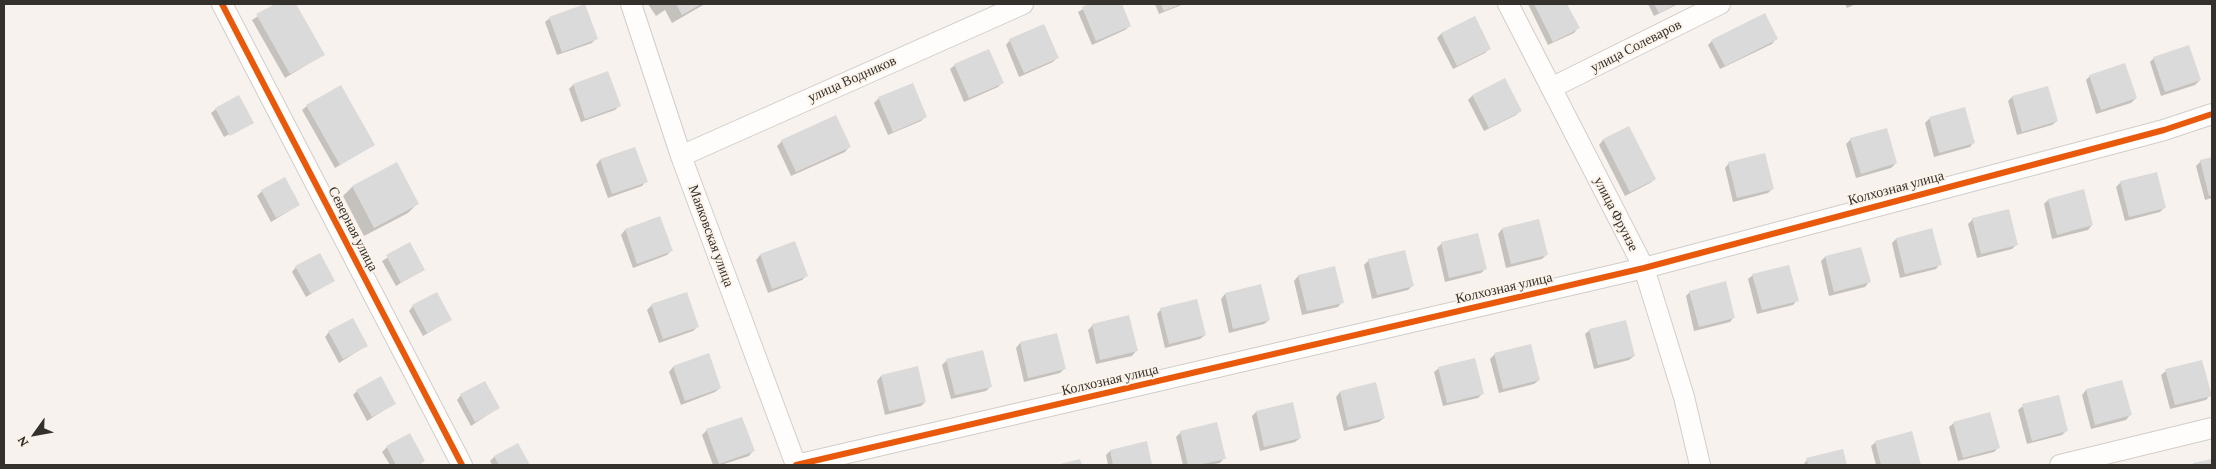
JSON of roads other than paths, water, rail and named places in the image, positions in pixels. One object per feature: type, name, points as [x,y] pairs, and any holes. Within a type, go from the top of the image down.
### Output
[{"type":"street","name":"Северная улица","points":[[222,4],[462,465]]},
{"type":"street","name":"Маяковская улица","points":[[632,4],[681,156],[796,465]]},
{"type":"street","name":"улица Водников","points":[[681,156],[1023,4]]},
{"type":"street","name":"улица Фрунзе","points":[[1508,4],[1644,268],[1684,396],[1700,465]]},
{"type":"street","name":"улица Солеваров","points":[[1551,88],[1720,4]]},
{"type":"street","name":"Колхозная улица","points":[[796,465],[1644,268],[2164,130],[2212,114]]},
{"type":"street","points":[[2060,465],[2212,428]]}]
